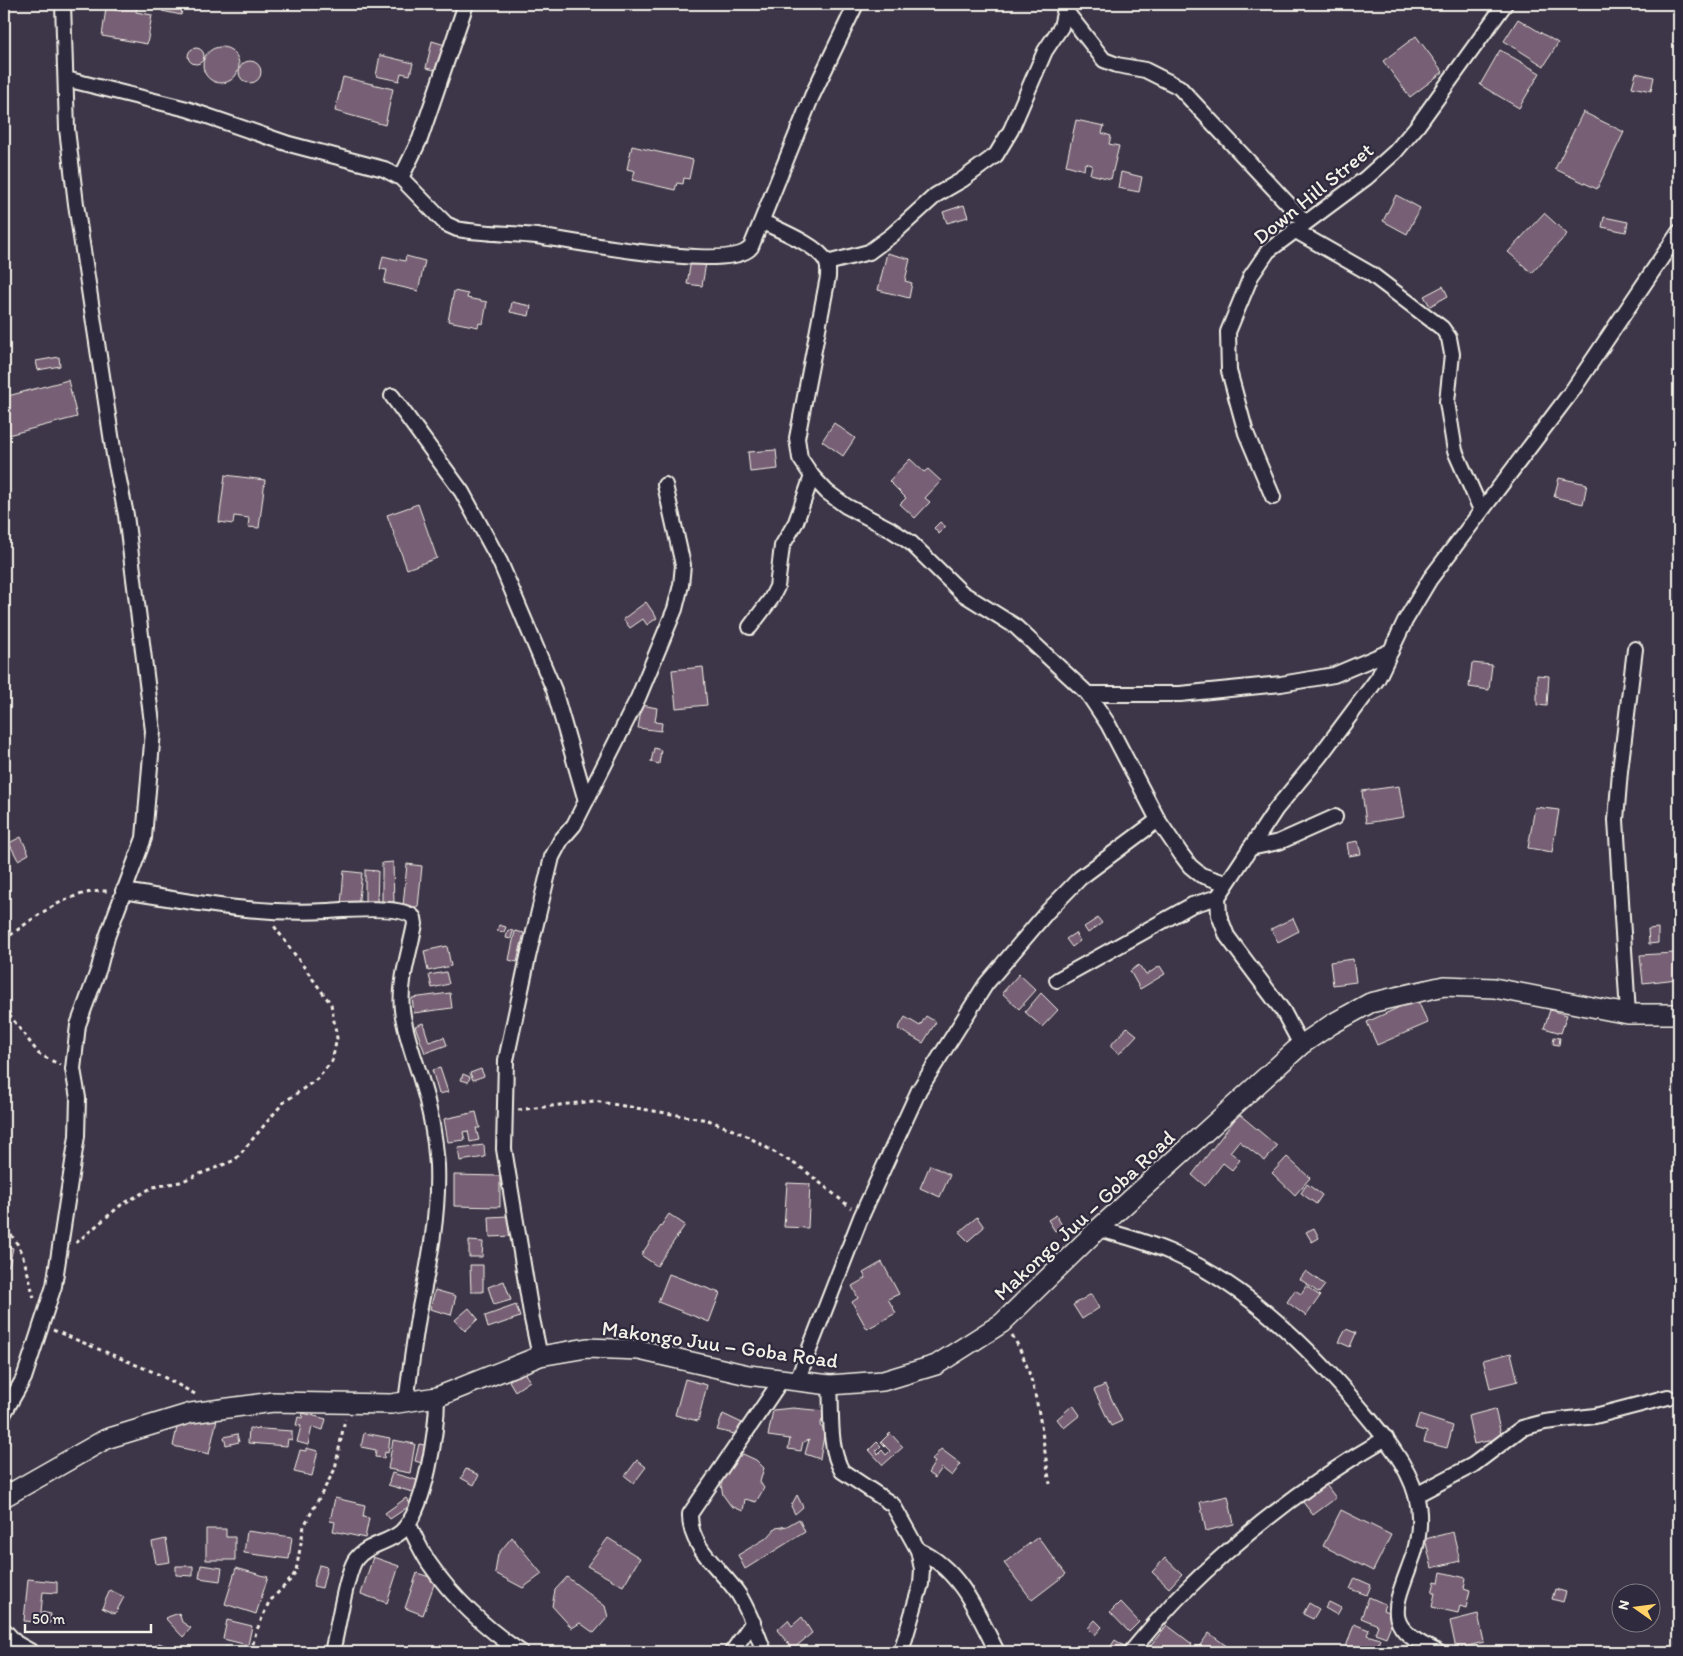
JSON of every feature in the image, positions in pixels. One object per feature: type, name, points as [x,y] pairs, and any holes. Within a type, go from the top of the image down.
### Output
[{"type":"street","points":[[4,1413],[24,1378],[54,1286],[77,1136],[78,1098],[73,1069],[78,1025],[99,968],[106,937],[144,838],[152,731],[126,515],[114,455],[85,277],[67,128],[63,4]]},
{"type":"street","points":[[401,178],[420,139],[466,4]]},
{"type":"street","points":[[66,79],[187,109],[289,144],[384,169],[401,178],[446,224],[457,229],[538,236],[637,252],[732,257],[748,251],[763,222],[790,148],[856,4]]},
{"type":"street","name":"Down Hill Street","points":[[1273,497],[1246,433],[1229,371],[1228,332],[1251,276],[1268,251],[1299,226],[1366,178],[1395,152],[1418,125],[1505,4]]},
{"type":"street","points":[[828,263],[870,252],[892,235],[936,195],[962,180],[996,155],[1011,130],[1044,50],[1061,27],[1066,7]]},
{"type":"street","points":[[1066,7],[1104,60],[1117,65],[1145,70],[1179,87],[1299,226],[1372,274],[1442,328],[1449,338],[1452,354],[1447,402],[1455,451],[1481,510]]},
{"type":"street","points":[[763,222],[798,240],[821,255],[828,263],[828,277],[797,438],[800,458],[812,476],[846,506],[890,529],[910,543],[962,593],[1014,626],[1088,694],[1108,724],[1158,820],[1190,866],[1201,875],[1225,883]]},
{"type":"street","points":[[1301,1046],[1278,1004],[1227,936],[1219,915],[1218,897],[1225,883],[1276,809],[1319,757],[1378,678],[1405,621],[1430,579],[1572,391],[1679,232]]},
{"type":"street","points":[[392,396],[462,492],[500,562],[554,690],[586,801]]},
{"type":"street","points":[[750,627],[777,588],[782,546],[796,522],[812,476]]},
{"type":"street","points":[[540,1356],[532,1319],[504,1149],[506,1060],[528,956],[552,857],[561,840],[574,824],[638,698],[675,609],[681,585],[683,565],[665,485]]},
{"type":"street","points":[[1628,1014],[1616,820],[1635,649]]},
{"type":"street","points":[[1088,694],[1180,694],[1281,684],[1334,675],[1391,651]]},
{"type":"street","points":[[1250,848],[1279,842],[1335,817]]},
{"type":"street","points":[[764,1652],[753,1622],[738,1594],[711,1563],[692,1534],[690,1514],[789,1380],[919,1090],[986,984],[1080,878],[1158,820]]},
{"type":"street","points":[[123,891],[259,911],[286,913],[364,909],[408,913],[414,918],[415,924],[404,978],[402,1008],[407,1036],[421,1078],[432,1125],[437,1164],[437,1202],[432,1249],[414,1341],[406,1402]]},
{"type":"street","points":[[1057,980],[1192,905],[1218,897]]},
{"type":"street","name":"Makongo Juu – Goba Road","points":[[4,1497],[106,1439],[191,1413],[273,1402],[391,1404],[437,1397],[540,1356],[587,1348],[639,1350],[748,1375],[830,1386],[883,1381],[936,1365],[1002,1323],[1098,1229],[1301,1046],[1332,1024],[1370,1003],[1444,986],[1494,988],[1628,1014],[1679,1014]]},
{"type":"street","points":[[1098,1229],[1132,1238],[1171,1252],[1239,1291],[1303,1345],[1336,1379],[1386,1438],[1402,1464],[1416,1495],[1420,1526],[1412,1560],[1396,1600],[1396,1611],[1406,1634],[1438,1652]]},
{"type":"street","points":[[830,1386],[834,1447],[837,1463],[842,1471],[893,1505],[918,1550],[922,1569],[921,1584],[901,1652]]},
{"type":"street","points":[[332,1652],[350,1574],[356,1559],[368,1549],[387,1542],[409,1525],[423,1489],[437,1420],[437,1397]]},
{"type":"street","points":[[1416,1495],[1472,1465],[1522,1428],[1545,1422],[1595,1416],[1668,1397]]},
{"type":"street","points":[[1130,1652],[1180,1596],[1221,1557],[1307,1488],[1344,1462],[1386,1438]]},
{"type":"street","points":[[409,1525],[429,1563],[458,1598],[486,1626],[521,1652]]},
{"type":"street","points":[[918,1550],[946,1566],[968,1594],[997,1652]]},
{"type":"street","points":[[732,1652],[753,1622]]},
{"type":"street","points":[[4,1630],[16,1643],[32,1652]]},
{"type":"path","points":[[4,940],[36,917],[78,894],[95,890],[123,891]]},
{"type":"path","points":[[59,1258],[129,1200],[153,1187],[180,1182],[235,1160],[283,1102],[317,1079],[332,1061],[337,1038],[331,1004],[280,933],[259,911]]},
{"type":"path","points":[[4,1008],[39,1054],[73,1069]]},
{"type":"path","points":[[504,1113],[537,1106],[594,1100],[708,1120],[745,1135],[803,1169],[861,1217]]},
{"type":"path","points":[[4,1231],[13,1236],[20,1250],[41,1326],[80,1339],[158,1374],[220,1408]]},
{"type":"path","points":[[1002,1323],[1023,1352],[1032,1380],[1050,1484]]},
{"type":"path","points":[[251,1652],[256,1632],[269,1602],[285,1587],[296,1571],[304,1526],[335,1469],[342,1442],[347,1403]]},
{"type":"building","points":[[121,4],[137,4],[136,12],[152,15],[147,44],[102,36],[106,8],[120,11]]},
{"type":"building","points":[[164,4],[183,4],[181,15],[162,11]]},
{"type":"building","points":[[1518,19],[1558,43],[1544,66],[1504,41]]},
{"type":"building","points":[[4,26],[8,27],[4,49]]},
{"type":"building","points":[[1416,36],[1443,72],[1410,97],[1383,61]]},
{"type":"building","points":[[432,41],[445,45],[439,71],[426,68]]},
{"type":"building","points":[[221,47],[234,52],[239,65],[234,78],[221,83],[208,78],[203,65],[208,52]]},
{"type":"building","points":[[196,48],[204,56],[196,64],[188,56]]},
{"type":"building","points":[[1500,50],[1540,73],[1519,108],[1480,85]]},
{"type":"building","points":[[380,55],[413,63],[410,75],[401,73],[399,81],[376,76]]},
{"type":"building","points":[[246,61],[254,61],[261,68],[261,76],[254,83],[246,83],[239,76],[239,68]]},
{"type":"building","points":[[1636,73],[1654,77],[1651,91],[1632,87]]},
{"type":"building","points":[[343,77],[393,89],[385,125],[335,111]]},
{"type":"building","points":[[1583,112],[1624,132],[1597,189],[1555,169]]},
{"type":"building","points":[[1076,120],[1104,126],[1102,133],[1111,136],[1109,144],[1119,146],[1111,179],[1090,174],[1092,165],[1085,163],[1084,170],[1066,165]]},
{"type":"building","points":[[632,146],[693,160],[689,179],[684,178],[683,184],[677,183],[675,190],[632,180],[635,171],[627,169]]},
{"type":"building","points":[[1121,172],[1142,177],[1139,192],[1118,188]]},
{"type":"building","points":[[1396,195],[1420,208],[1407,234],[1383,221]]},
{"type":"building","points":[[964,205],[968,217],[947,223],[943,212]]},
{"type":"building","points":[[1544,213],[1567,234],[1532,273],[1508,252]]},
{"type":"building","points":[[1604,217],[1628,222],[1626,232],[1602,227]]},
{"type":"building","points":[[887,253],[910,259],[905,281],[912,283],[909,298],[878,290]]},
{"type":"building","points":[[383,256],[405,261],[406,256],[425,261],[418,291],[384,283],[387,270],[380,269]]},
{"type":"building","points":[[691,260],[706,263],[702,286],[687,284]]},
{"type":"building","points":[[1443,286],[1448,296],[1430,306],[1424,296]]},
{"type":"building","points":[[454,291],[468,294],[467,298],[487,302],[483,324],[479,323],[478,327],[448,321]]},
{"type":"building","points":[[512,302],[531,306],[529,316],[510,312]]},
{"type":"building","points":[[59,357],[60,366],[38,370],[36,361]]},
{"type":"building","points":[[68,380],[77,417],[8,435],[4,417],[4,397]]},
{"type":"building","points":[[834,423],[855,438],[843,456],[822,441]]},
{"type":"building","points":[[776,450],[778,469],[750,472],[748,452]]},
{"type":"building","points":[[910,459],[924,472],[928,469],[941,481],[925,498],[930,502],[915,518],[900,504],[906,498],[889,481]]},
{"type":"building","points":[[225,475],[265,480],[259,528],[248,527],[249,518],[234,516],[233,524],[219,522]]},
{"type":"building","points":[[1559,478],[1587,484],[1583,504],[1554,497]]},
{"type":"building","points":[[418,504],[437,558],[407,569],[387,515]]},
{"type":"building","points":[[940,522],[946,527],[939,534],[934,528]]},
{"type":"building","points":[[646,602],[657,618],[647,625],[643,619],[630,628],[623,619]]},
{"type":"building","points":[[1472,663],[1492,665],[1489,690],[1469,687]]},
{"type":"building","points":[[703,667],[707,705],[676,708],[672,670]]},
{"type":"building","points":[[1537,675],[1549,676],[1547,706],[1537,705]]},
{"type":"building","points":[[642,705],[657,708],[655,722],[662,723],[661,731],[638,728]]},
{"type":"building","points":[[654,748],[661,750],[659,764],[651,762]]},
{"type":"building","points":[[1399,786],[1404,817],[1366,823],[1362,791]]},
{"type":"building","points":[[1535,807],[1559,810],[1552,852],[1528,848]]},
{"type":"building","points":[[21,837],[29,854],[18,860],[9,843]]},
{"type":"building","points":[[1358,841],[1361,854],[1349,856],[1347,843]]},
{"type":"building","points":[[393,862],[394,904],[382,905],[382,863]]},
{"type":"building","points":[[407,864],[422,866],[418,907],[403,906]]},
{"type":"building","points":[[365,870],[378,871],[377,905],[365,905]]},
{"type":"building","points":[[344,871],[362,873],[358,907],[341,905]]},
{"type":"building","points":[[1098,918],[1102,923],[1088,933],[1084,927]]},
{"type":"building","points":[[1293,918],[1299,931],[1278,942],[1271,929]]},
{"type":"building","points":[[499,925],[506,927],[504,932],[497,931]]},
{"type":"building","points":[[1658,928],[1658,943],[1649,944],[1648,929]]},
{"type":"building","points":[[508,930],[513,931],[511,939],[506,938]]},
{"type":"building","points":[[515,931],[524,933],[517,962],[509,960]]},
{"type":"building","points":[[1075,933],[1080,941],[1072,947],[1066,939]]},
{"type":"building","points":[[447,946],[451,966],[428,971],[424,951]]},
{"type":"building","points":[[1674,953],[1677,979],[1643,983],[1640,955]]},
{"type":"building","points":[[1353,959],[1356,982],[1333,985],[1330,962]]},
{"type":"building","points":[[1139,965],[1146,975],[1160,966],[1165,974],[1140,989],[1130,971]]},
{"type":"building","points":[[446,972],[449,984],[432,988],[429,975]]},
{"type":"building","points":[[1019,974],[1036,990],[1019,1009],[1002,993]]},
{"type":"building","points":[[450,993],[452,1008],[414,1013],[412,998]]},
{"type":"building","points":[[1041,993],[1058,1010],[1042,1027],[1025,1012]]},
{"type":"building","points":[[1417,999],[1428,1023],[1377,1045],[1367,1022]]},
{"type":"building","points":[[1550,1010],[1567,1015],[1561,1033],[1544,1028]]},
{"type":"building","points":[[926,1016],[936,1022],[923,1043],[898,1029],[905,1017],[920,1026]]},
{"type":"building","points":[[423,1023],[429,1042],[444,1037],[447,1045],[425,1053],[415,1026]]},
{"type":"building","points":[[1127,1027],[1137,1035],[1119,1054],[1110,1046]]},
{"type":"building","points":[[1554,1037],[1560,1038],[1559,1045],[1553,1044]]},
{"type":"building","points":[[440,1068],[448,1092],[439,1094],[432,1070]]},
{"type":"building","points":[[481,1069],[484,1076],[473,1080],[470,1073]]},
{"type":"building","points":[[463,1074],[470,1077],[468,1082],[461,1080]]},
{"type":"building","points":[[476,1112],[480,1128],[476,1128],[479,1140],[470,1142],[468,1131],[463,1132],[465,1140],[448,1142],[444,1119]]},
{"type":"building","points":[[1239,1114],[1277,1146],[1265,1161],[1239,1141],[1230,1152],[1240,1160],[1232,1170],[1223,1163],[1205,1186],[1192,1175]]},
{"type":"building","points":[[484,1145],[485,1157],[460,1161],[458,1148]]},
{"type":"building","points":[[1287,1157],[1310,1178],[1295,1195],[1272,1173]]},
{"type":"building","points":[[930,1165],[950,1175],[940,1197],[920,1188]]},
{"type":"building","points":[[454,1175],[500,1176],[500,1207],[454,1206]]},
{"type":"building","points":[[787,1183],[810,1184],[808,1228],[784,1227]]},
{"type":"building","points":[[1307,1184],[1322,1195],[1316,1204],[1301,1193]]},
{"type":"building","points":[[669,1214],[685,1225],[657,1266],[641,1255]]},
{"type":"building","points":[[1056,1215],[1063,1227],[1055,1231],[1048,1220]]},
{"type":"building","points":[[507,1216],[508,1223],[512,1222],[513,1236],[490,1237],[489,1217]]},
{"type":"building","points":[[977,1217],[984,1227],[968,1241],[959,1232]]},
{"type":"building","points":[[1314,1228],[1319,1238],[1312,1242],[1306,1232]]},
{"type":"building","points":[[469,1241],[483,1242],[482,1257],[469,1257]]},
{"type":"building","points":[[4,1245],[13,1248],[9,1266],[4,1265]]},
{"type":"building","points":[[882,1262],[899,1294],[888,1299],[896,1313],[867,1329],[852,1302],[858,1298],[852,1286],[866,1278],[863,1273]]},
{"type":"building","points":[[470,1265],[483,1265],[483,1292],[471,1292]]},
{"type":"building","points":[[1306,1271],[1325,1285],[1319,1293],[1300,1279]]},
{"type":"building","points":[[669,1274],[720,1293],[709,1322],[658,1302]]},
{"type":"building","points":[[504,1281],[511,1300],[494,1305],[488,1287]]},
{"type":"building","points":[[1306,1286],[1320,1296],[1306,1316],[1287,1302],[1295,1290],[1301,1294]]},
{"type":"building","points":[[435,1290],[456,1296],[451,1315],[430,1309]]},
{"type":"building","points":[[1091,1294],[1099,1308],[1082,1319],[1073,1305]]},
{"type":"building","points":[[516,1305],[520,1317],[488,1328],[485,1316]]},
{"type":"building","points":[[469,1308],[478,1319],[465,1331],[455,1320]]},
{"type":"building","points":[[1346,1329],[1356,1333],[1350,1347],[1339,1342]]},
{"type":"building","points":[[1511,1353],[1518,1381],[1490,1388],[1483,1360]]},
{"type":"building","points":[[523,1371],[530,1381],[515,1391],[509,1381]]},
{"type":"building","points":[[685,1379],[707,1385],[698,1421],[675,1415]]},
{"type":"building","points":[[1105,1385],[1122,1421],[1111,1426],[1094,1390]]},
{"type":"building","points":[[1073,1405],[1080,1415],[1064,1428],[1057,1419]]},
{"type":"building","points":[[793,1408],[825,1411],[820,1426],[825,1430],[820,1459],[805,1454],[809,1440],[803,1442],[801,1451],[788,1449],[790,1439],[768,1436],[773,1410]]},
{"type":"building","points":[[1495,1409],[1502,1438],[1474,1444],[1468,1416]]},
{"type":"building","points":[[303,1413],[326,1419],[323,1430],[312,1427],[308,1445],[297,1442],[301,1426],[296,1425],[298,1417],[302,1418]]},
{"type":"building","points":[[199,1414],[217,1419],[209,1454],[173,1446],[179,1418],[197,1422]]},
{"type":"building","points":[[723,1414],[742,1423],[739,1435],[717,1430]]},
{"type":"building","points":[[1419,1415],[1453,1426],[1447,1448],[1424,1442],[1427,1432],[1415,1428]]},
{"type":"building","points":[[249,1428],[292,1431],[292,1440],[288,1439],[287,1446],[248,1443]]},
{"type":"building","points":[[364,1433],[390,1438],[388,1453],[385,1452],[384,1458],[375,1457],[376,1450],[361,1447]]},
{"type":"building","points":[[890,1433],[903,1447],[883,1465],[869,1450],[877,1442],[881,1446],[876,1451],[878,1454],[882,1450],[886,1455],[890,1451],[881,1442]]},
{"type":"building","points":[[237,1434],[239,1442],[226,1445],[224,1437]]},
{"type":"building","points":[[393,1440],[415,1444],[410,1473],[388,1469]]},
{"type":"building","points":[[419,1444],[430,1446],[425,1464],[415,1461]]},
{"type":"building","points":[[306,1448],[318,1451],[312,1476],[294,1472],[300,1450],[306,1451]]},
{"type":"building","points":[[941,1449],[961,1464],[952,1476],[942,1468],[935,1478],[928,1473],[935,1462],[932,1460]]},
{"type":"building","points":[[743,1454],[756,1460],[764,1468],[760,1482],[764,1488],[756,1502],[745,1499],[743,1511],[731,1506],[723,1495],[720,1481],[729,1465]]},
{"type":"building","points":[[637,1460],[646,1467],[634,1483],[625,1476]]},
{"type":"building","points":[[466,1469],[479,1475],[474,1485],[461,1478]]},
{"type":"building","points":[[392,1473],[420,1481],[416,1493],[388,1485]]},
{"type":"building","points":[[1318,1474],[1336,1498],[1313,1515],[1295,1492]]},
{"type":"building","points":[[797,1495],[803,1507],[795,1514],[791,1506]]},
{"type":"building","points":[[1228,1496],[1234,1524],[1206,1531],[1200,1502]]},
{"type":"building","points":[[335,1498],[365,1505],[363,1517],[369,1518],[365,1538],[333,1531],[335,1522],[330,1521]]},
{"type":"building","points":[[406,1498],[411,1505],[390,1519],[385,1513]]},
{"type":"building","points":[[1341,1510],[1391,1535],[1373,1571],[1323,1546]]},
{"type":"building","points":[[799,1519],[805,1532],[745,1569],[738,1555],[768,1537],[776,1528],[787,1526]]},
{"type":"building","points":[[206,1529],[226,1529],[226,1537],[235,1537],[235,1560],[206,1560]]},
{"type":"building","points":[[247,1531],[292,1537],[289,1559],[244,1553]]},
{"type":"building","points":[[1453,1532],[1460,1561],[1432,1568],[1425,1539]]},
{"type":"building","points":[[512,1537],[542,1574],[523,1588],[495,1573],[498,1554]]},
{"type":"building","points":[[1038,1537],[1066,1574],[1032,1600],[1004,1563]]},
{"type":"building","points":[[608,1538],[640,1558],[623,1586],[587,1566]]},
{"type":"building","points":[[166,1539],[170,1562],[156,1564],[152,1542]]},
{"type":"building","points":[[373,1557],[399,1566],[387,1603],[361,1594]]},
{"type":"building","points":[[1165,1558],[1182,1574],[1169,1588],[1152,1572]]},
{"type":"building","points":[[201,1565],[222,1568],[220,1581],[199,1578]]},
{"type":"building","points":[[319,1565],[327,1567],[322,1588],[313,1586]]},
{"type":"building","points":[[176,1566],[193,1566],[193,1576],[176,1575]]},
{"type":"building","points":[[236,1568],[268,1577],[256,1614],[225,1604]]},
{"type":"building","points":[[1441,1572],[1466,1578],[1464,1588],[1470,1590],[1466,1608],[1460,1606],[1458,1613],[1432,1607],[1435,1593],[1432,1593],[1435,1581],[1439,1582]]},
{"type":"building","points":[[417,1573],[436,1579],[423,1615],[405,1608]]},
{"type":"building","points":[[567,1577],[605,1606],[608,1617],[594,1633],[580,1623],[572,1628],[552,1606],[555,1590]]},
{"type":"building","points":[[1355,1578],[1371,1585],[1367,1595],[1350,1589]]},
{"type":"building","points":[[28,1579],[57,1582],[57,1593],[43,1592],[41,1612],[51,1614],[50,1623],[24,1621]]},
{"type":"building","points":[[1555,1589],[1566,1592],[1563,1602],[1552,1599]]},
{"type":"building","points":[[110,1590],[124,1597],[115,1614],[102,1608]]},
{"type":"building","points":[[1369,1597],[1385,1604],[1383,1610],[1395,1615],[1386,1637],[1375,1633],[1378,1625],[1361,1618]]},
{"type":"building","points":[[1120,1602],[1139,1622],[1129,1632],[1110,1612]]},
{"type":"building","points":[[1329,1602],[1341,1608],[1337,1615],[1325,1608]]},
{"type":"building","points":[[1309,1603],[1319,1609],[1313,1619],[1303,1614]]},
{"type":"building","points":[[179,1613],[182,1622],[191,1628],[183,1637],[165,1618]]},
{"type":"building","points":[[1478,1614],[1484,1642],[1456,1649],[1450,1621]]},
{"type":"building","points":[[802,1617],[812,1633],[793,1649],[777,1630],[788,1620],[792,1626]]},
{"type":"building","points":[[227,1620],[252,1626],[248,1645],[223,1639]]},
{"type":"building","points":[[1095,1620],[1102,1627],[1095,1635],[1088,1628]]},
{"type":"building","points":[[1354,1624],[1369,1630],[1367,1635],[1380,1639],[1376,1650],[1380,1652],[1358,1652],[1346,1647]]},
{"type":"building","points":[[1167,1625],[1192,1644],[1186,1652],[1145,1652]]},
{"type":"building","points":[[1209,1633],[1232,1650],[1231,1652],[1195,1652]]},
{"type":"building","points":[[1115,1640],[1124,1646],[1120,1652],[1107,1652]]},
{"type":"building","points":[[159,1643],[176,1650],[176,1652],[149,1652]]},
{"type":"building","points":[[225,1647],[242,1649],[242,1652],[224,1652]]}]
